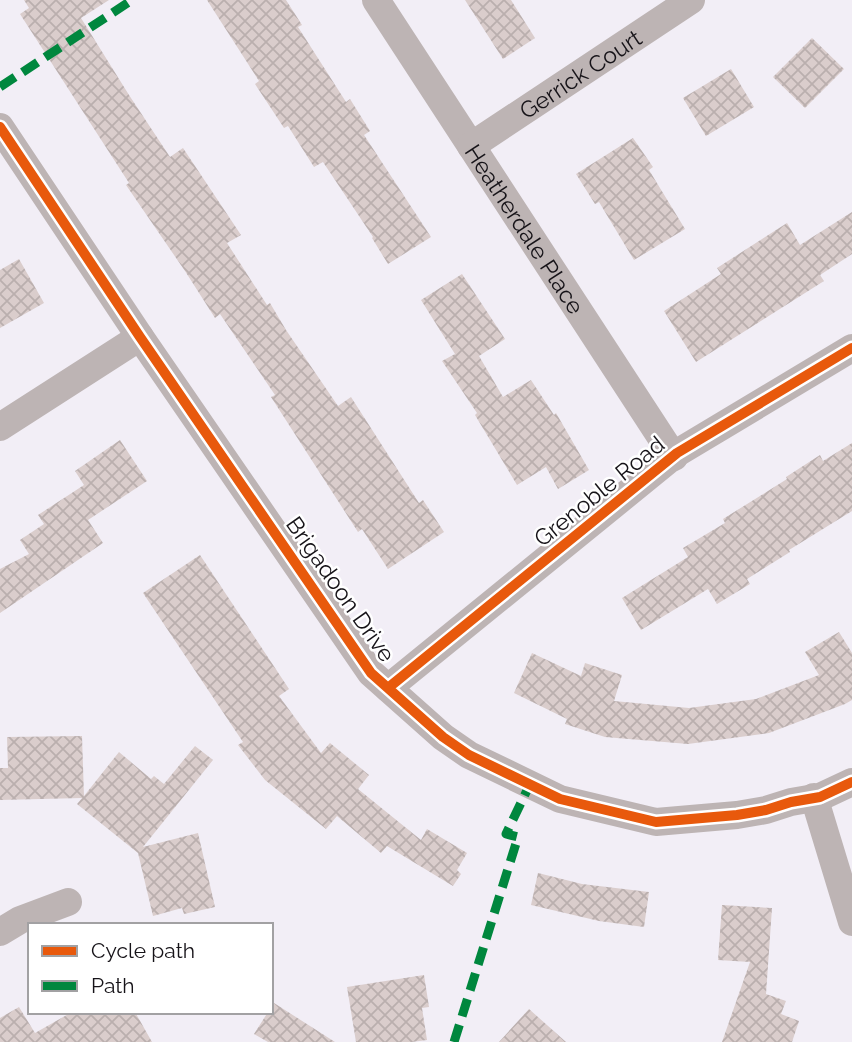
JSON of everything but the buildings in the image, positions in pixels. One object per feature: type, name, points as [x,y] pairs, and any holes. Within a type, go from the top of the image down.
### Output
[{"type":"street","name":"Heatherdale Place","points":[[376,0],[674,457]]},
{"type":"street","name":"Gerrick Court","points":[[471,146],[691,0]]},
{"type":"street","name":"Brigadoon Drive","points":[[0,127],[140,337],[371,673],[443,737],[470,755],[560,799],[656,822],[766,810],[820,797],[852,782]]},
{"type":"street","points":[[0,427],[140,337]]},
{"type":"street","name":"Grenoble Road","points":[[388,688],[677,453],[852,348]]},
{"type":"street","points":[[814,797],[852,922]]},
{"type":"street","points":[[0,932],[20,920],[68,902]]},
{"type":"marked path","points":[[0,87],[132,0]]},
{"type":"marked path","points":[[454,1042],[518,837],[506,834],[530,784]]},
{"type":"cycle path","points":[[0,127],[140,337],[371,673],[443,737],[469,755],[560,799],[656,822],[766,810],[820,797],[852,782]]},
{"type":"cycle path","points":[[388,688],[677,453],[852,348]]}]
